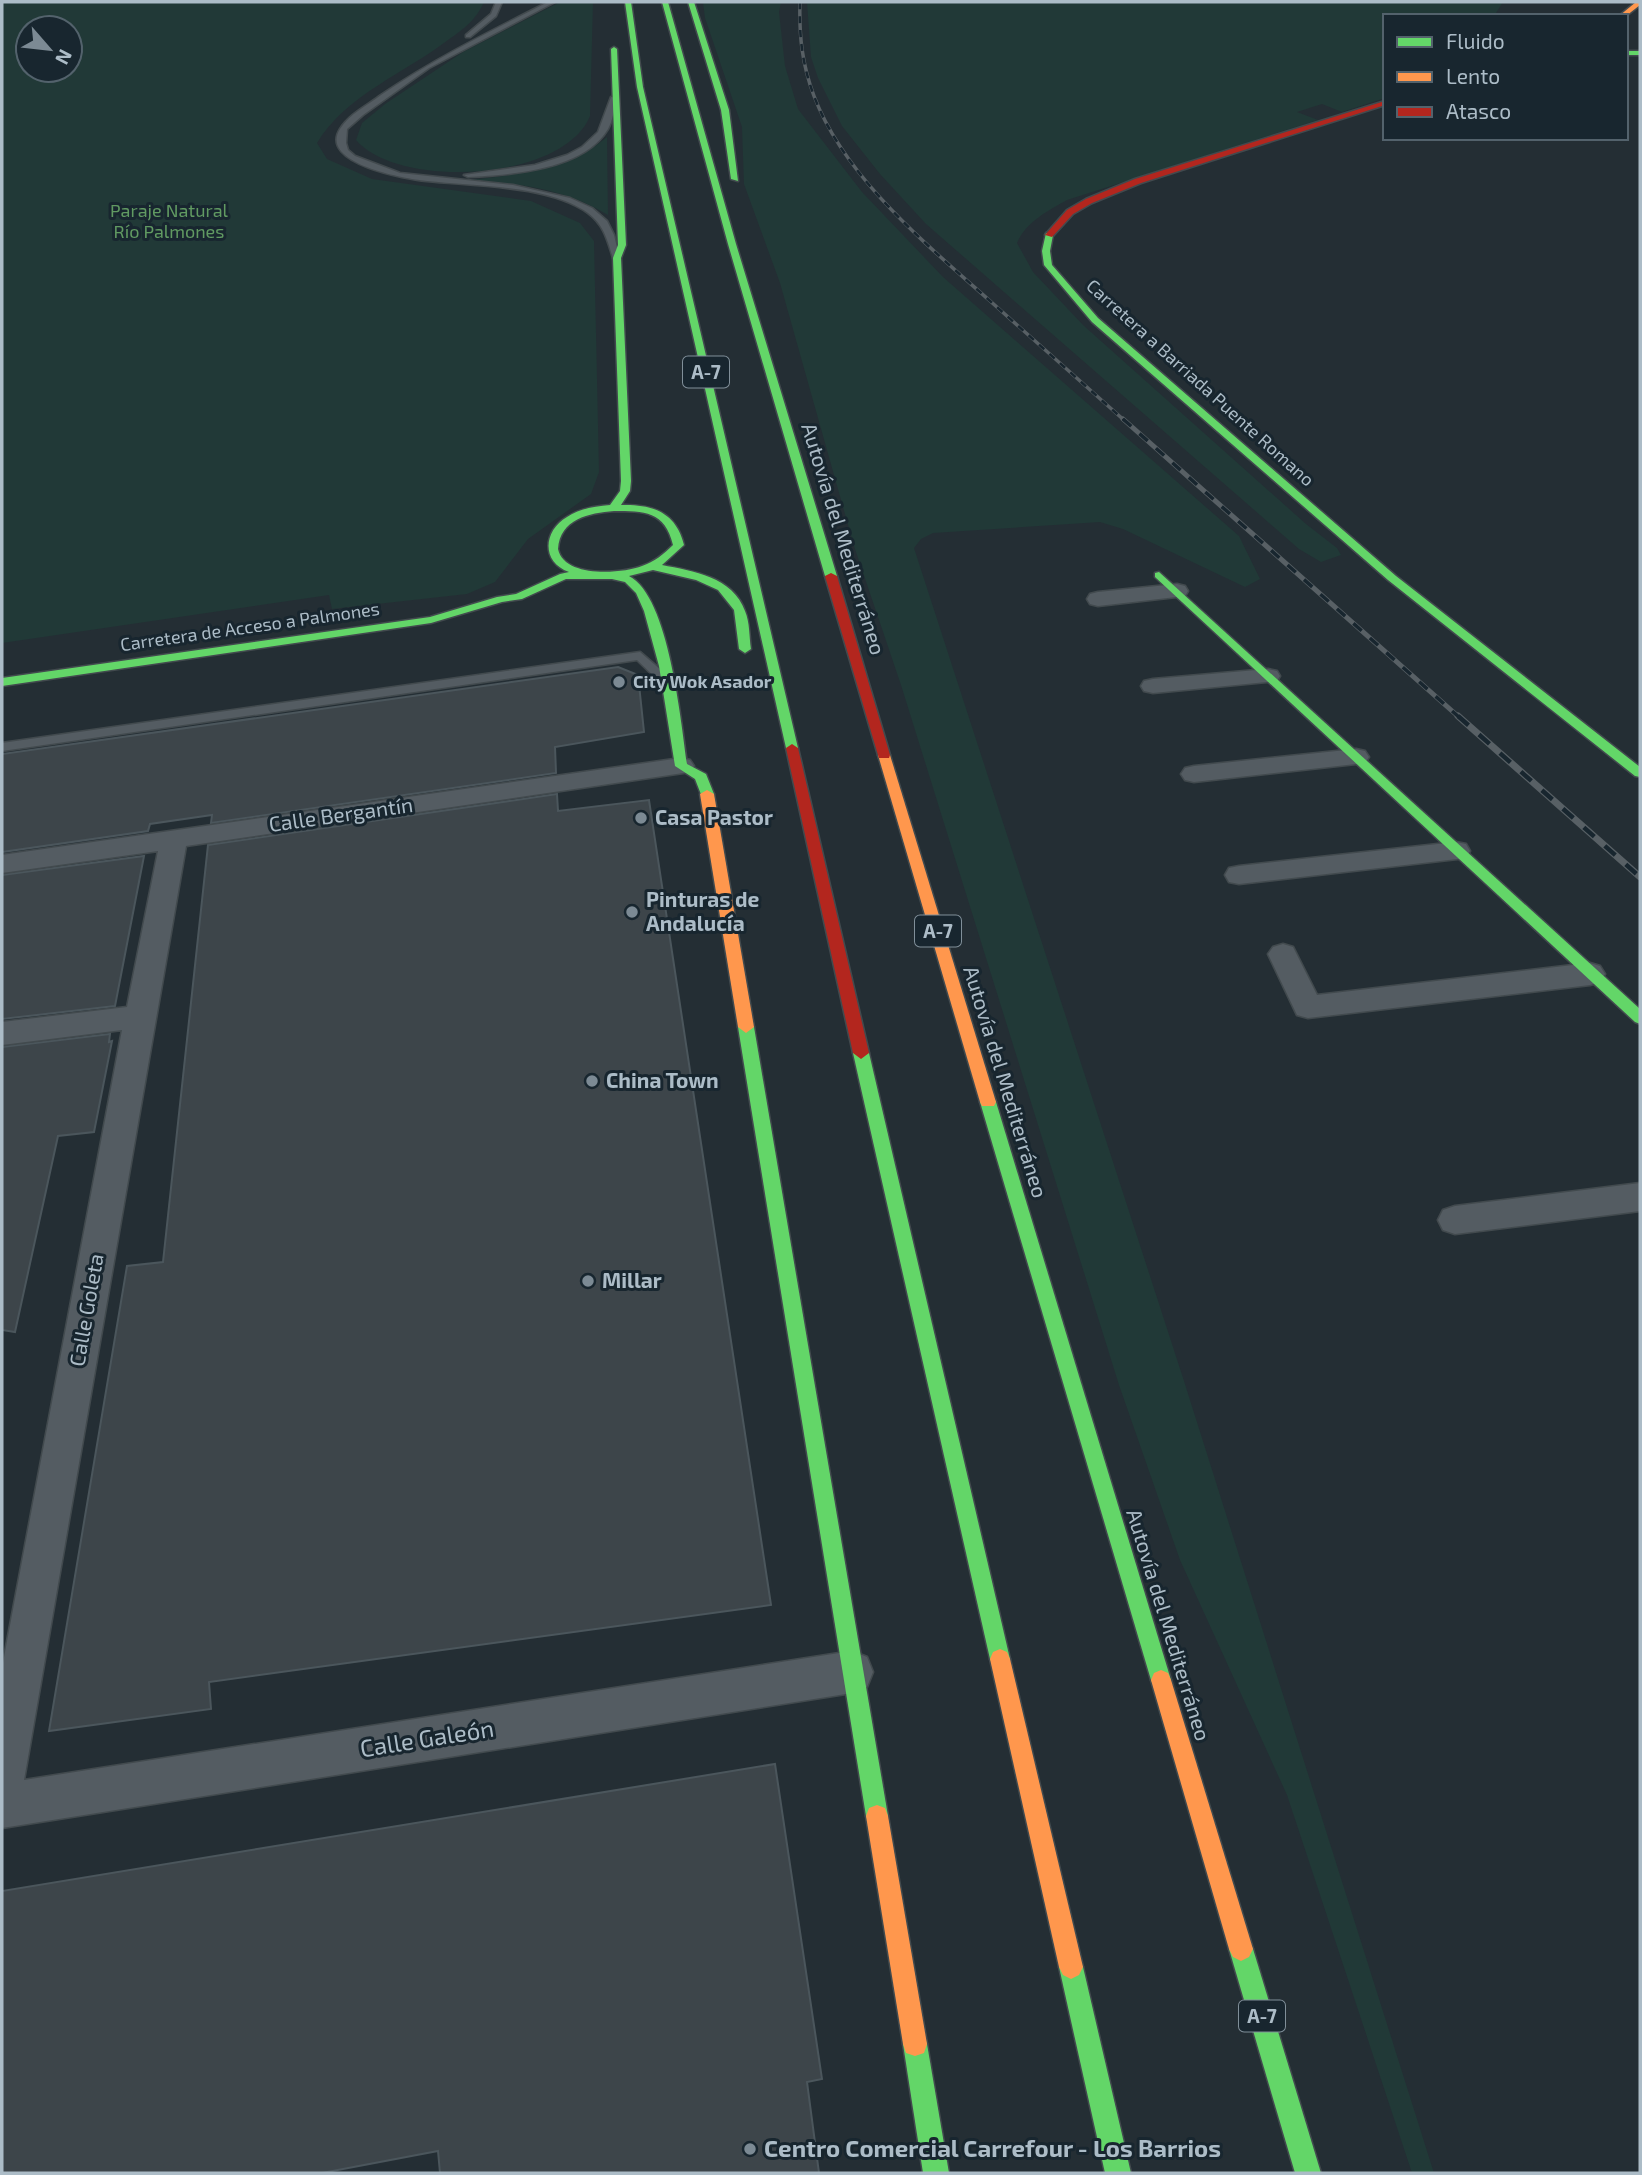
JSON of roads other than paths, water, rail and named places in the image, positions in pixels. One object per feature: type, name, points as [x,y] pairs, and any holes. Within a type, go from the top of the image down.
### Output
[{"type":"main road","name":"A-7","points":[[628,2],[640,87],[1118,2173]]},
{"type":"main road","name":"Autovía del Mediterráneo","points":[[665,2],[732,244],[1308,2173]]},
{"type":"main road","points":[[691,2],[724,110],[738,197]]},
{"type":"main road","points":[[1625,14],[1640,2]]},
{"type":"main road","points":[[614,36],[622,245],[617,258],[626,481],[625,491],[614,507]]},
{"type":"main road","name":"Carretera a Barriada Puente Romano","points":[[1383,104],[1138,181],[1088,201],[1070,212],[1048,236],[1048,265],[1095,320],[1392,578],[1640,773]]},
{"type":"main road","points":[[732,244],[743,224]]},
{"type":"main road","points":[[538,562],[559,528],[579,515],[614,507],[651,511],[672,521],[680,537],[674,553],[654,567]]},
{"type":"main road","points":[[554,536],[553,552],[559,560],[579,572],[635,583],[651,607],[681,766],[701,777],[708,799],[936,2173]]},
{"type":"main road","points":[[654,567],[702,579],[720,588],[737,606],[750,670]]},
{"type":"main road","name":"Carretera de Acceso a Palmones","points":[[2,682],[431,620],[501,599],[519,597],[564,576],[601,575],[654,567]]},
{"type":"main road","points":[[1159,575],[1640,1018]]},
{"type":"main road","name":"Carretera de Acceso a Palmones","points":[[501,599],[507,590],[521,579]]},
{"type":"main road","points":[[770,728],[792,741]]},
{"type":"main road","points":[[1216,1859],[1318,2147]]},
{"type":"street","points":[[1099,600],[1177,591]]},
{"type":"street","points":[[1153,687],[1268,676]]},
{"type":"street","points":[[1194,775],[1356,757]]},
{"type":"street","name":"Calle Bergantín","points":[[2,864],[681,766]]},
{"type":"street","name":"Calle Goleta","points":[[2,1782],[174,839]]},
{"type":"street","points":[[1239,877],[1457,850]]},
{"type":"street","points":[[1283,954],[1308,1007],[1590,974]]},
{"type":"street","points":[[2,1032],[140,1017]]},
{"type":"street","points":[[1455,1220],[1640,1197]]},
{"type":"street","name":"Calle Galeón","points":[[2,1805],[852,1672]]},
{"type":"lane","points":[[427,67],[495,15],[499,2]]},
{"type":"lane","points":[[552,2],[427,67],[360,113],[344,128],[341,135],[345,152],[380,171],[407,177],[520,189],[574,203],[593,212],[606,224],[617,258]]},
{"type":"lane","points":[[378,168],[430,175],[466,175],[516,171],[568,156],[597,139],[605,128],[615,86]]},
{"type":"lane","points":[[2,747],[640,656],[667,681]]},
{"type":"railway","points":[[800,2],[802,50],[814,96],[828,126],[866,182],[939,256],[1125,421]]},
{"type":"railway","points":[[1123,419],[1460,718]]},
{"type":"railway","points":[[1458,716],[1640,877]]},
{"type":"place","name":"City Wok Asador","points":[[619,682]]},
{"type":"place","name":"Casa Pastor","points":[[641,818]]},
{"type":"place","name":"Pinturas de Andalucía","points":[[632,912]]},
{"type":"place","name":"China Town","points":[[592,1081]]},
{"type":"place","name":"Millar","points":[[588,1281]]},
{"type":"place","name":"Centro Comercial Carrefour - Los Barrios","points":[[750,2149]]},
{"type":"park label","name":"Paraje Natural Río Palmones","points":[[169,221]]}]
